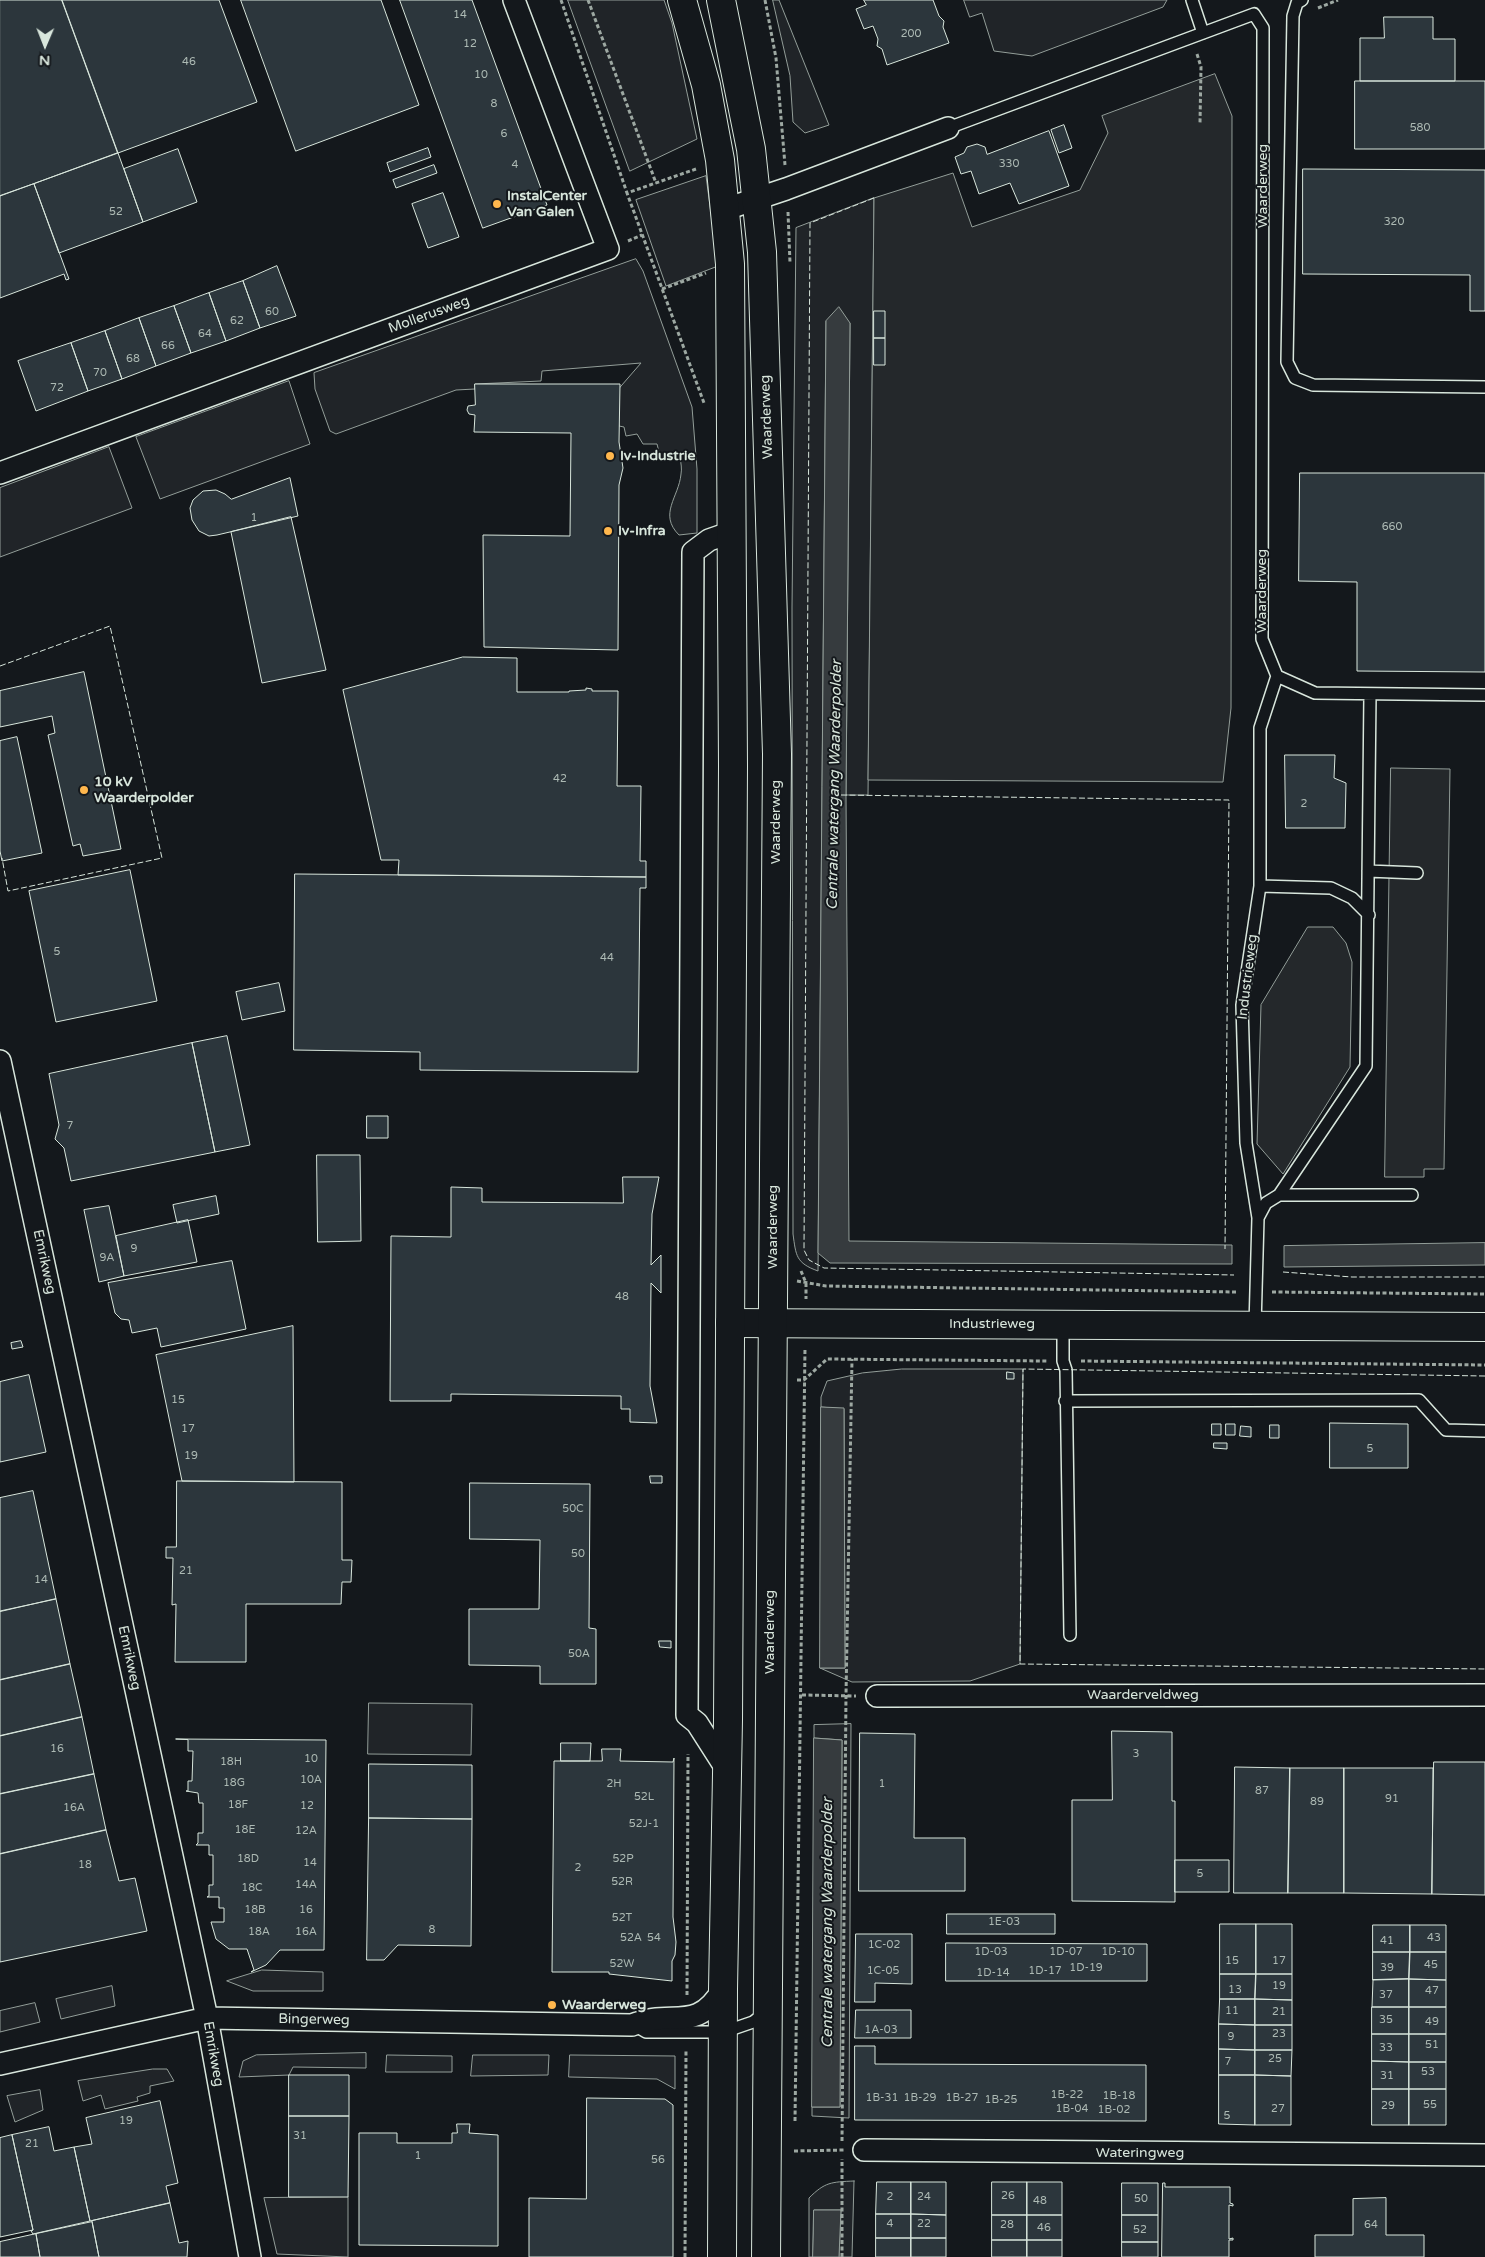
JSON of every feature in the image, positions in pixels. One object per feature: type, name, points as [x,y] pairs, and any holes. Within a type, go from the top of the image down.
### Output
[{"type":"main road","points":[[682,0],[706,85],[720,160],[730,264],[733,776],[722,2257]]},
{"type":"main road","name":"Waarderweg","points":[[721,0],[751,149],[762,267],[777,754],[766,2257]]},
{"type":"main road","name":"Industrieweg","points":[[730,1323],[1485,1327]]},
{"type":"street","name":"Mollerusweg","points":[[0,473],[608,249],[514,0]]},
{"type":"street","name":"Waarderweg","points":[[726,209],[786,189],[948,128]]},
{"type":"street","points":[[727,1770],[697,1723],[687,1715],[693,552],[709,540],[732,532]]},
{"type":"street","name":"Emrikweg","points":[[0,1061],[207,2018],[250,2257]]},
{"type":"street","name":"Waarderveldweg","points":[[877,1696],[1485,1695]]},
{"type":"street","name":"Bingerweg","points":[[0,2064],[207,2018],[632,2025],[646,2019],[686,2018],[699,2015],[715,2003],[723,1989]]},
{"type":"street","name":"Wateringweg","points":[[864,2150],[1485,2156]]},
{"type":"lane","points":[[1192,0],[1203,33]]},
{"type":"lane","points":[[1302,0],[1298,3],[1293,16],[1287,362],[1295,378],[1313,385],[1485,387]]},
{"type":"lane","name":"Waarderweg","points":[[948,128],[1254,14],[1263,28],[1262,639],[1277,676]]},
{"type":"lane","points":[[1277,676],[1315,693],[1485,695]]},
{"type":"lane","name":"Industrieweg","points":[[1255,1326],[1258,1218],[1246,1143],[1242,1005],[1260,886],[1260,728],[1277,676]]},
{"type":"lane","points":[[1258,1218],[1266,1202],[1279,1195],[1366,1066],[1370,694]]},
{"type":"lane","points":[[1368,871],[1417,873]]},
{"type":"lane","points":[[1260,886],[1331,888],[1352,898],[1368,915]]},
{"type":"lane","points":[[1279,1195],[1412,1195]]},
{"type":"lane","points":[[1063,1325],[1063,1361],[1066,1370],[1070,1635]]},
{"type":"lane","points":[[1065,1401],[1419,1400],[1446,1430],[1485,1431]]},
{"type":"lane","name":"Bingerweg","points":[[632,2025],[646,2032],[724,2032],[753,2022],[768,2011]]},
{"type":"path","points":[[560,0],[642,235]]},
{"type":"path","points":[[588,0],[656,183]]},
{"type":"path","points":[[1192,37],[1202,66],[1200,122]]},
{"type":"path","points":[[751,149],[784,137]]},
{"type":"path","points":[[627,194],[720,160]]},
{"type":"path","points":[[773,1277],[826,1286],[1485,1294]]},
{"type":"path","points":[[795,2122],[806,1283]]},
{"type":"path","points":[[772,1380],[804,1380],[827,1359],[1485,1365]]},
{"type":"path","points":[[842,2257],[846,1695],[852,1359]]},
{"type":"path","points":[[802,1695],[877,1696]]},
{"type":"path","points":[[794,2141],[794,2161]]},
{"type":"path","points":[[794,2151],[864,2150]]},
{"type":"shaded area","points":[[568,0],[664,0],[672,23],[697,139],[630,171]]},
{"type":"shaded area","points":[[773,0],[779,0],[829,125],[805,133],[793,122],[790,76]]},
{"type":"shaded area","points":[[964,0],[1167,0],[1163,7],[1032,56],[994,51],[982,13],[970,17]]},
{"type":"shaded area","points":[[1215,74],[1232,116],[1231,708],[1223,782],[868,780],[874,198],[953,173],[972,227],[1080,190],[1108,133],[1102,116]]},
{"type":"shaded area","points":[[706,176],[718,266],[666,286],[636,200]]},
{"type":"shaded area","points":[[874,198],[868,795],[846,795],[850,323],[826,321],[818,1271],[805,1265],[798,1258],[793,1234],[792,607],[796,228]]},
{"type":"shaded area","points":[[636,259],[643,271],[692,407],[697,469],[697,533],[679,535],[670,520],[671,505],[681,474],[680,458],[660,456],[657,444],[643,444],[637,434],[626,436],[624,427],[619,426],[615,393],[641,363],[542,371],[541,381],[475,384],[475,389],[456,390],[336,434],[330,431],[315,389],[314,373]]},
{"type":"shaded area","points":[[289,381],[310,444],[160,499],[136,437]]},
{"type":"shaded area","points":[[109,447],[132,508],[0,557],[0,488]]},
{"type":"shaded area","points":[[1391,768],[1450,769],[1444,1169],[1424,1169],[1424,1177],[1385,1177]]},
{"type":"shaded area","points":[[1308,927],[1333,927],[1346,943],[1352,962],[1350,1067],[1283,1174],[1257,1144],[1261,1005]]},
{"type":"shaded area","points":[[902,1369],[1023,1369],[1020,1664],[970,1681],[852,1682],[820,1668],[845,1668],[844,1409],[821,1407],[821,1397],[827,1381],[862,1373]]},
{"type":"shaded area","points":[[369,1703],[472,1704],[471,1755],[368,1754]]},
{"type":"shaded area","points":[[851,1724],[849,2118],[812,2116],[812,2107],[840,2107],[842,1740],[814,1738],[814,1725]]},
{"type":"shaded area","points":[[262,1970],[323,1972],[323,1991],[253,1991],[227,1981]]},
{"type":"shaded area","points":[[112,1986],[115,2006],[61,2019],[56,1999]]},
{"type":"shaded area","points":[[35,2003],[40,2022],[0,2032],[0,2011]]},
{"type":"shaded area","points":[[366,2053],[366,2068],[293,2067],[289,2075],[239,2077],[243,2061],[256,2055]]},
{"type":"shaded area","points":[[387,2055],[452,2056],[452,2072],[386,2072]]},
{"type":"shaded area","points":[[473,2055],[549,2055],[548,2075],[471,2076]]},
{"type":"shaded area","points":[[570,2055],[675,2056],[675,2089],[657,2079],[569,2077]]},
{"type":"shaded area","points":[[153,2069],[167,2069],[174,2081],[150,2086],[150,2093],[137,2097],[138,2101],[105,2109],[101,2095],[83,2101],[78,2081]]},
{"type":"shaded area","points":[[40,2090],[43,2110],[15,2122],[7,2096]]},
{"type":"shaded area","points":[[854,2181],[852,2257],[839,2257],[841,2210],[814,2210],[813,2257],[809,2257],[809,2198],[829,2184]]},
{"type":"shaded area","points":[[348,2197],[348,2257],[277,2254],[264,2198]]},
{"type":"water","name":"Centrale watergang Waarderpolder","points":[[839,307],[850,323],[846,795],[849,1241],[1232,1245],[1232,1264],[830,1263],[818,1253],[826,321]]},
{"type":"water","points":[[1485,1243],[1485,1265],[1284,1267],[1284,1246]]},
{"type":"water","points":[[821,1407],[844,1408],[845,1668],[820,1668]]},
{"type":"water","name":"Centrale watergang Waarderpolder","points":[[814,1738],[842,1740],[840,2107],[812,2107]]},
{"type":"water","points":[[814,2210],[841,2210],[839,2257],[813,2257]]},
{"type":"building","points":[[0,0],[62,0],[118,153],[0,196]]},
{"type":"building","points":[[62,0],[219,0],[257,102],[118,153]]},
{"type":"building","points":[[241,0],[381,0],[419,105],[296,151]]},
{"type":"building","points":[[400,0],[472,0],[547,205],[483,228]]},
{"type":"building","points":[[864,0],[933,0],[939,16],[944,21],[943,27],[949,43],[887,65],[882,49],[877,46],[878,39],[873,26],[864,29],[856,9],[866,5]]},
{"type":"building","points":[[1384,17],[1433,17],[1433,39],[1455,39],[1455,81],[1360,81],[1360,38],[1384,38]]},
{"type":"building","points":[[1355,81],[1485,81],[1485,149],[1355,149]]},
{"type":"building","points":[[1064,125],[1072,148],[1059,153],[1051,130]]},
{"type":"building","points":[[1049,131],[1069,186],[1019,204],[1010,183],[979,194],[971,171],[961,174],[955,157],[964,153],[967,147],[977,144],[985,147],[987,154]]},
{"type":"building","points":[[428,148],[431,157],[390,172],[387,163]]},
{"type":"building","points":[[178,149],[197,202],[143,222],[124,169]]},
{"type":"building","points":[[118,153],[143,222],[59,253],[34,184]]},
{"type":"building","points":[[434,165],[437,173],[396,188],[393,180]]},
{"type":"building","points":[[1303,169],[1485,170],[1485,311],[1470,311],[1470,275],[1303,274]]},
{"type":"building","points":[[34,184],[69,279],[66,280],[64,274],[0,298],[0,196]]},
{"type":"building","points":[[443,193],[459,237],[428,248],[412,204]]},
{"type":"building","points":[[277,266],[296,316],[260,328],[243,281]]},
{"type":"building","points":[[243,281],[260,328],[226,341],[209,293]]},
{"type":"building","points":[[209,293],[226,341],[191,353],[174,306]]},
{"type":"building","points":[[174,306],[191,353],[156,366],[139,318]]},
{"type":"building","points":[[874,311],[885,311],[885,338],[874,338]]},
{"type":"building","points":[[139,318],[156,366],[122,379],[105,331]]},
{"type":"building","points":[[105,331],[122,379],[88,391],[71,343]]},
{"type":"building","points":[[874,338],[885,338],[885,365],[874,365]]},
{"type":"building","points":[[71,343],[88,391],[36,411],[18,361]]},
{"type":"building","points":[[475,384],[620,384],[619,442],[623,468],[619,485],[618,650],[484,647],[483,535],[570,536],[571,433],[474,432],[475,415],[469,414],[467,410],[468,406],[475,405]]},
{"type":"building","points":[[1300,473],[1485,473],[1485,672],[1357,671],[1357,582],[1299,581]]},
{"type":"building","points":[[290,478],[298,516],[209,536],[199,531],[192,520],[190,508],[193,500],[203,491],[216,490],[231,499]]},
{"type":"building","points":[[291,517],[326,670],[262,683],[231,532]]},
{"type":"building","points":[[463,657],[517,658],[517,692],[569,692],[586,690],[586,688],[592,689],[592,691],[618,691],[617,786],[641,786],[640,861],[646,861],[646,877],[398,875],[399,860],[381,860],[343,690]]},
{"type":"building","name":"10 kV Waarderpolder","points":[[84,672],[121,849],[83,856],[80,844],[73,846],[48,735],[55,733],[52,716],[0,727],[0,691]]},
{"type":"building","points":[[17,737],[42,853],[2,861],[0,851],[0,741]]},
{"type":"building","points":[[1285,755],[1335,755],[1334,778],[1346,783],[1345,828],[1286,828]]},
{"type":"building","points":[[130,870],[157,1001],[56,1022],[29,891]]},
{"type":"building","points":[[295,874],[646,877],[646,888],[640,888],[638,1072],[420,1070],[420,1052],[294,1050]]},
{"type":"building","points":[[279,983],[285,1011],[242,1020],[236,992]]},
{"type":"building","points":[[227,1036],[250,1145],[215,1152],[192,1043]]},
{"type":"building","points":[[192,1043],[215,1152],[71,1181],[64,1148],[55,1139],[59,1125],[49,1074]]},
{"type":"building","points":[[367,1116],[388,1116],[388,1138],[367,1138]]},
{"type":"building","points":[[317,1155],[360,1155],[361,1241],[318,1242]]},
{"type":"building","points":[[623,1177],[659,1177],[652,1214],[651,1265],[661,1255],[661,1293],[651,1283],[650,1386],[657,1423],[630,1422],[630,1409],[621,1409],[621,1396],[451,1394],[451,1401],[390,1401],[391,1236],[451,1237],[451,1187],[482,1188],[482,1202],[623,1203]]},
{"type":"building","points":[[216,1196],[219,1214],[177,1223],[173,1205]]},
{"type":"building","points":[[109,1206],[124,1276],[99,1282],[84,1210]]},
{"type":"building","points":[[188,1220],[197,1262],[124,1276],[116,1236]]},
{"type":"building","points":[[232,1261],[246,1329],[161,1347],[157,1328],[132,1333],[129,1320],[121,1319],[115,1313],[108,1283]]},
{"type":"building","points":[[293,1326],[294,1482],[182,1481],[156,1355]]},
{"type":"building","points":[[21,1341],[23,1347],[12,1349],[11,1343]]},
{"type":"building","points":[[1007,1372],[1014,1373],[1014,1379],[1007,1379]]},
{"type":"building","points":[[29,1375],[46,1452],[0,1462],[0,1382]]},
{"type":"building","points":[[1330,1423],[1408,1424],[1408,1468],[1330,1468]]},
{"type":"building","points":[[1212,1424],[1221,1424],[1221,1435],[1212,1435]]},
{"type":"building","points":[[1226,1424],[1235,1424],[1235,1435],[1226,1435]]},
{"type":"building","points":[[1270,1425],[1279,1425],[1279,1438],[1270,1438]]},
{"type":"building","points":[[1241,1426],[1251,1427],[1251,1437],[1240,1436]]},
{"type":"building","points":[[1214,1443],[1227,1443],[1227,1449],[1214,1448]]},
{"type":"building","points":[[650,1476],[662,1476],[662,1483],[651,1483]]},
{"type":"building","points":[[177,1481],[342,1482],[342,1560],[352,1560],[351,1582],[342,1582],[341,1604],[246,1604],[246,1662],[175,1662],[176,1604],[172,1605],[173,1558],[166,1558],[166,1547],[176,1547]]},
{"type":"building","points":[[470,1483],[590,1484],[589,1628],[596,1629],[596,1684],[540,1684],[540,1666],[469,1665],[469,1609],[539,1609],[540,1540],[470,1539]]},
{"type":"building","points":[[33,1491],[56,1599],[0,1611],[0,1498]]},
{"type":"building","points":[[56,1599],[70,1664],[0,1680],[0,1612]]},
{"type":"building","points":[[659,1641],[671,1641],[671,1648],[660,1647]]},
{"type":"building","points":[[70,1664],[82,1717],[0,1736],[0,1680]]},
{"type":"building","points":[[82,1717],[94,1774],[0,1794],[0,1736]]},
{"type":"building","points":[[1112,1731],[1172,1732],[1172,1801],[1175,1801],[1175,1902],[1072,1901],[1072,1800],[1112,1800]]},
{"type":"building","points":[[860,1733],[915,1734],[914,1838],[965,1838],[965,1891],[859,1891]]},
{"type":"building","points":[[176,1739],[326,1740],[324,1950],[280,1950],[266,1965],[251,1972],[254,1970],[247,1949],[229,1949],[216,1939],[211,1922],[224,1922],[224,1908],[219,1908],[219,1897],[207,1897],[209,1896],[209,1885],[213,1885],[213,1855],[209,1855],[209,1845],[196,1845],[198,1843],[198,1833],[203,1833],[203,1803],[199,1803],[198,1793],[186,1791],[188,1791],[188,1781],[192,1781],[193,1751],[188,1751],[188,1740]]},
{"type":"building","points":[[561,1743],[591,1743],[590,1761],[561,1761]]},
{"type":"building","points":[[602,1749],[621,1749],[620,1761],[673,1762],[674,1758],[673,1917],[676,1942],[675,1955],[672,1961],[672,1981],[609,1974],[609,1972],[552,1972],[554,1761],[602,1761]]},
{"type":"building","points":[[1434,1762],[1485,1762],[1485,1895],[1432,1894]]},
{"type":"building","points":[[369,1764],[472,1765],[472,1819],[369,1818]]},
{"type":"building","points":[[1235,1767],[1290,1768],[1288,1893],[1234,1893]]},
{"type":"building","points":[[1290,1768],[1344,1768],[1344,1893],[1288,1893]]},
{"type":"building","points":[[1344,1768],[1433,1768],[1432,1894],[1344,1893]]},
{"type":"building","points":[[94,1774],[106,1830],[0,1854],[0,1794]]},
{"type":"building","points":[[369,1818],[472,1819],[471,1946],[398,1945],[384,1960],[367,1960]]},
{"type":"building","points":[[106,1830],[119,1881],[135,1878],[147,1931],[0,1962],[0,1854]]},
{"type":"building","points":[[1175,1860],[1229,1860],[1229,1892],[1175,1892]]},
{"type":"building","points":[[947,1914],[1055,1914],[1055,1934],[947,1934]]},
{"type":"building","points":[[1220,1924],[1256,1924],[1256,1974],[1220,1974]]},
{"type":"building","points":[[1256,1924],[1292,1924],[1292,1974],[1256,1974]]},
{"type":"building","points":[[1373,1925],[1410,1925],[1410,1952],[1373,1952]]},
{"type":"building","points":[[1410,1925],[1446,1925],[1446,1952],[1410,1952]]},
{"type":"building","points":[[856,1934],[912,1934],[912,1984],[875,1983],[875,2002],[855,2002]]},
{"type":"building","points":[[946,1943],[1147,1944],[1147,1981],[946,1981]]},
{"type":"building","points":[[1373,1952],[1410,1952],[1409,1979],[1373,1980]]},
{"type":"building","points":[[1410,1952],[1446,1952],[1446,1980],[1409,1979]]},
{"type":"building","points":[[1220,1974],[1256,1974],[1255,1999],[1220,1999]]},
{"type":"building","points":[[1256,1974],[1292,1974],[1292,2000],[1255,1999]]},
{"type":"building","points":[[1409,1979],[1446,1980],[1446,2007],[1409,2007]]},
{"type":"building","points":[[1409,1979],[1409,2007],[1372,2007],[1373,1980]]},
{"type":"building","points":[[1220,1999],[1255,1999],[1255,2025],[1219,2024]]},
{"type":"building","points":[[1255,1999],[1292,2000],[1292,2025],[1255,2025]]},
{"type":"building","points":[[1372,2007],[1409,2007],[1409,2034],[1372,2034]]},
{"type":"building","points":[[1409,2007],[1446,2007],[1446,2034],[1409,2034]]},
{"type":"building","points":[[856,2010],[911,2010],[911,2038],[855,2038]]},
{"type":"building","points":[[1219,2024],[1255,2025],[1255,2050],[1219,2049]]},
{"type":"building","points":[[1255,2025],[1292,2025],[1292,2050],[1255,2050]]},
{"type":"building","points":[[1372,2034],[1409,2034],[1409,2062],[1372,2061]]},
{"type":"building","points":[[1409,2034],[1446,2034],[1446,2062],[1409,2062]]},
{"type":"building","points":[[855,2046],[875,2046],[875,2064],[1146,2065],[1146,2121],[855,2120]]},
{"type":"building","points":[[1219,2049],[1255,2050],[1255,2075],[1219,2075]]},
{"type":"building","points":[[1255,2050],[1292,2050],[1291,2076],[1255,2075]]},
{"type":"building","points":[[1372,2061],[1409,2062],[1409,2089],[1372,2089]]},
{"type":"building","points":[[1409,2062],[1446,2062],[1446,2089],[1409,2089]]},
{"type":"building","points":[[289,2075],[349,2075],[349,2116],[289,2116]]},
{"type":"building","points":[[1219,2075],[1255,2075],[1255,2125],[1219,2124]]},
{"type":"building","points":[[1255,2075],[1291,2076],[1291,2125],[1255,2125]]},
{"type":"building","points":[[1372,2089],[1409,2089],[1409,2125],[1372,2125]]},
{"type":"building","points":[[1409,2089],[1446,2089],[1446,2125],[1409,2125]]},
{"type":"building","points":[[587,2098],[665,2099],[673,2105],[673,2257],[529,2257],[529,2198],[586,2199]]},
{"type":"building","points":[[160,2101],[178,2183],[166,2186],[170,2203],[90,2221],[74,2147],[92,2144],[86,2118]]},
{"type":"building","points":[[289,2116],[349,2116],[348,2197],[289,2197]]},
{"type":"building","points":[[457,2124],[470,2124],[469,2133],[498,2135],[498,2246],[359,2245],[359,2133],[397,2133],[397,2143],[452,2143],[452,2133],[457,2133]]},
{"type":"building","points":[[49,2127],[54,2151],[74,2147],[90,2221],[33,2234],[12,2135]]},
{"type":"building","points":[[12,2135],[33,2230],[0,2237],[0,2138]]},
{"type":"building","points":[[877,2182],[911,2182],[911,2214],[876,2214]]},
{"type":"building","points":[[911,2182],[946,2182],[946,2215],[911,2214]]},
{"type":"building","points":[[992,2182],[1027,2182],[1027,2215],[992,2215]]},
{"type":"building","points":[[1027,2182],[1062,2182],[1062,2215],[1027,2215]]},
{"type":"building","points":[[1122,2183],[1158,2183],[1158,2215],[1122,2215]]},
{"type":"building","points":[[1163,2183],[1165,2183],[1165,2187],[1230,2187],[1230,2203],[1233,2206],[1229,2205],[1229,2239],[1233,2238],[1233,2240],[1229,2240],[1229,2257],[1162,2257]]},
{"type":"building","points":[[1386,2198],[1386,2235],[1424,2235],[1424,2257],[1315,2257],[1315,2235],[1353,2235],[1353,2199]]},
{"type":"building","points":[[170,2203],[179,2243],[188,2241],[187,2257],[99,2257],[92,2221]]},
{"type":"building","points":[[876,2214],[911,2214],[911,2238],[876,2238]]},
{"type":"building","points":[[911,2214],[946,2215],[946,2238],[911,2238]]},
{"type":"building","points":[[992,2215],[1027,2215],[1027,2240],[992,2240]]},
{"type":"building","points":[[1027,2215],[1062,2215],[1062,2240],[1027,2240]]},
{"type":"building","points":[[1122,2215],[1158,2215],[1158,2242],[1122,2242]]},
{"type":"building","points":[[92,2222],[99,2257],[40,2257],[36,2234]]},
{"type":"building","points":[[36,2234],[40,2257],[0,2257],[0,2242]]},
{"type":"building","points":[[876,2238],[911,2238],[911,2257],[876,2257]]},
{"type":"building","points":[[911,2238],[946,2238],[946,2257],[911,2257]]},
{"type":"building","points":[[992,2240],[1027,2240],[1027,2257],[992,2257]]},
{"type":"building","points":[[1027,2240],[1062,2240],[1062,2257],[1027,2257]]},
{"type":"building","points":[[1122,2242],[1158,2242],[1158,2257],[1122,2257]]},
{"type":"fence","points":[[874,198],[810,223],[804,1250],[809,1260],[824,1268],[1234,1275]]},
{"type":"fence","points":[[0,666],[110,626],[162,858],[8,891],[2,858]]},
{"type":"fence","points":[[841,795],[1229,800],[1225,1249]]},
{"type":"fence","points":[[1283,1272],[1352,1277],[1485,1277]]},
{"type":"fence","points":[[1485,1376],[1023,1369],[1020,1664],[1485,1669]]},
{"type":"place","name":"InstalCenter Van Galen","points":[[497,204]]},
{"type":"place","name":"Iv-Industrie","points":[[610,456]]},
{"type":"place","name":"Iv-Infra","points":[[608,531]]},
{"type":"place","name":"10 kV Waarderpolder","points":[[84,790]]},
{"type":"place","name":"Waarderweg","points":[[552,2005]]}]
